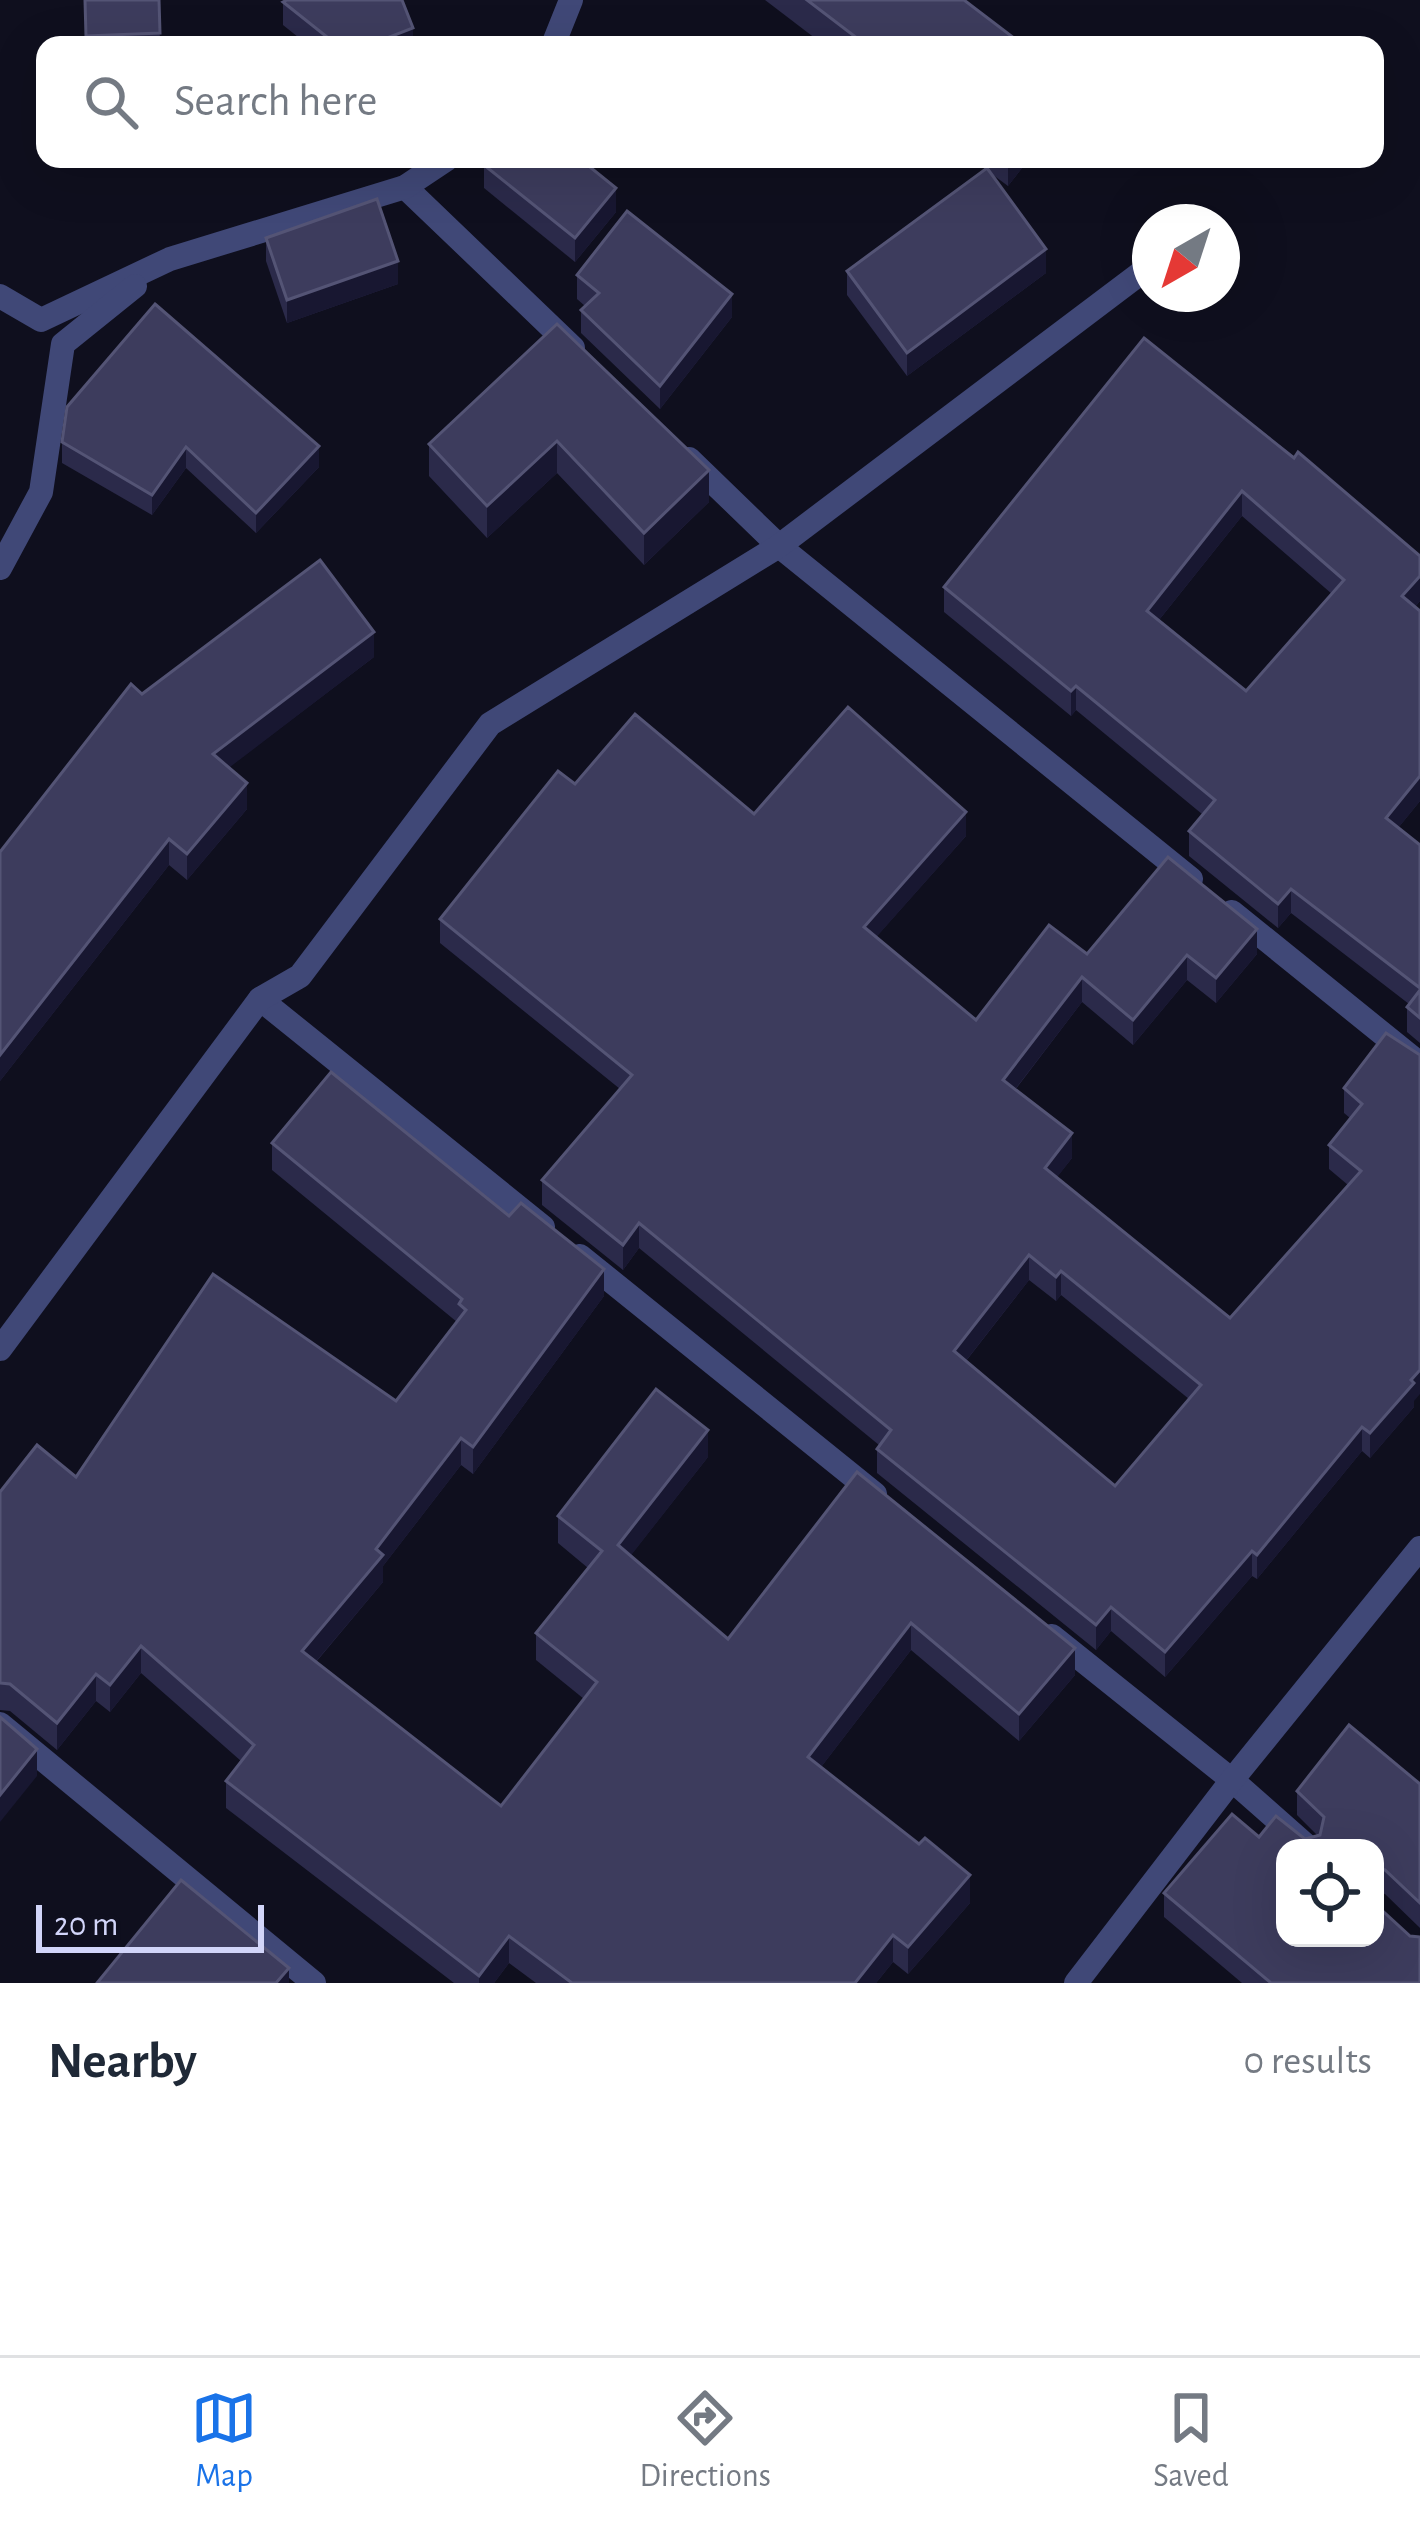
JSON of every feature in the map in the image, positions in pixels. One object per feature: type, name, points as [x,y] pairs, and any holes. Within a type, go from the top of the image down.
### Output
[{"type":"street","points":[[557,36],[571,0]]},
{"type":"street","points":[[0,296],[41,320],[170,259],[405,188],[434,168]]},
{"type":"street","points":[[405,188],[592,367]]},
{"type":"street","points":[[0,568],[41,492],[63,344],[170,259]]},
{"type":"street","points":[[0,1349],[260,999],[300,976],[490,724],[779,546],[1132,280]]},
{"type":"street","points":[[677,448],[779,546],[1420,1064]]},
{"type":"street","points":[[260,999],[896,1510]]},
{"type":"street","points":[[1076,1983],[1420,1548]]},
{"type":"street","points":[[1026,1615],[1299,1839]]},
{"type":"street","points":[[0,1724],[314,1983]]},
{"type":"building","points":[[85,0],[159,0],[160,33],[86,36]]},
{"type":"building","points":[[402,0],[413,28],[392,36],[326,36],[283,2]]},
{"type":"building","points":[[807,0],[964,0],[1011,36],[854,36]]},
{"type":"building","points":[[488,168],[591,168],[616,188],[575,238]]},
{"type":"building","points":[[987,168],[1046,249],[907,353],[847,271]]},
{"type":"building","points":[[377,199],[398,261],[287,300],[266,238]]},
{"type":"building","points":[[627,211],[732,294],[660,386],[581,310],[599,293],[577,275]]},
{"type":"building","points":[[155,304],[319,446],[256,513],[186,447],[152,495],[62,442],[67,407]]},
{"type":"building","points":[[557,324],[709,470],[644,533],[557,441],[487,506],[429,444]]},
{"type":"building","points":[[1144,338],[1294,458],[1298,452],[1420,556],[1420,576],[1402,596],[1420,611],[1420,776],[1386,818],[1420,845],[1420,988],[1291,889],[1278,904],[1189,831],[1215,800],[1076,686],[1071,691],[944,587]],"holes":[[[1242,491],[1344,580],[1246,691],[1147,611]]]},
{"type":"building","points":[[320,560],[374,632],[213,754],[247,783],[187,854],[169,839],[0,1055],[0,852],[131,684],[142,694]]},
{"type":"building","points":[[848,707],[966,812],[864,927],[976,1020],[1049,925],[1087,954],[1168,857],[1257,929],[1216,978],[1187,955],[1133,1020],[1082,977],[1003,1080],[1072,1133],[1045,1168],[1230,1318],[1361,1171],[1329,1145],[1362,1104],[1344,1088],[1386,1033],[1420,1055],[1420,1370],[1370,1433],[1362,1427],[1257,1555],[1252,1551],[1165,1652],[1111,1607],[1096,1625],[877,1449],[891,1430],[639,1223],[623,1245],[542,1180],[632,1075],[440,919],[558,771],[575,784],[635,714],[754,814]],"holes":[[[1029,1255],[1056,1277],[1061,1271],[1201,1385],[1115,1486],[954,1351]]]},
{"type":"building","points":[[1420,990],[1420,1018],[1407,1007]]},
{"type":"building","points":[[331,1072],[509,1216],[521,1203],[604,1269],[473,1447],[461,1438],[376,1549],[383,1555],[302,1651],[501,1806],[597,1682],[536,1633],[602,1551],[558,1516],[656,1389],[708,1430],[618,1545],[728,1639],[857,1472],[1075,1648],[1019,1714],[911,1623],[808,1757],[919,1844],[925,1838],[970,1875],[908,1947],[893,1935],[855,1983],[572,1983],[509,1936],[479,1976],[226,1781],[254,1745],[141,1646],[110,1685],[96,1674],[57,1723],[10,1684],[0,1683],[0,1492],[37,1445],[76,1477],[213,1274],[396,1401],[466,1310],[459,1304],[462,1299],[272,1143]]},
{"type":"building","points":[[0,1717],[37,1749],[0,1795]]},
{"type":"building","points":[[1349,1725],[1420,1784],[1420,1903],[1384,1870],[1384,1839],[1305,1839],[1320,1835],[1324,1817],[1297,1791]]},
{"type":"building","points":[[1232,1814],[1259,1837],[1276,1816],[1305,1839],[1276,1839],[1276,1947],[1384,1947],[1384,1912],[1410,1936],[1420,1937],[1420,1983],[1271,1983],[1164,1893]]},
{"type":"building","points":[[181,1880],[289,1968],[276,1983],[97,1983]]}]
